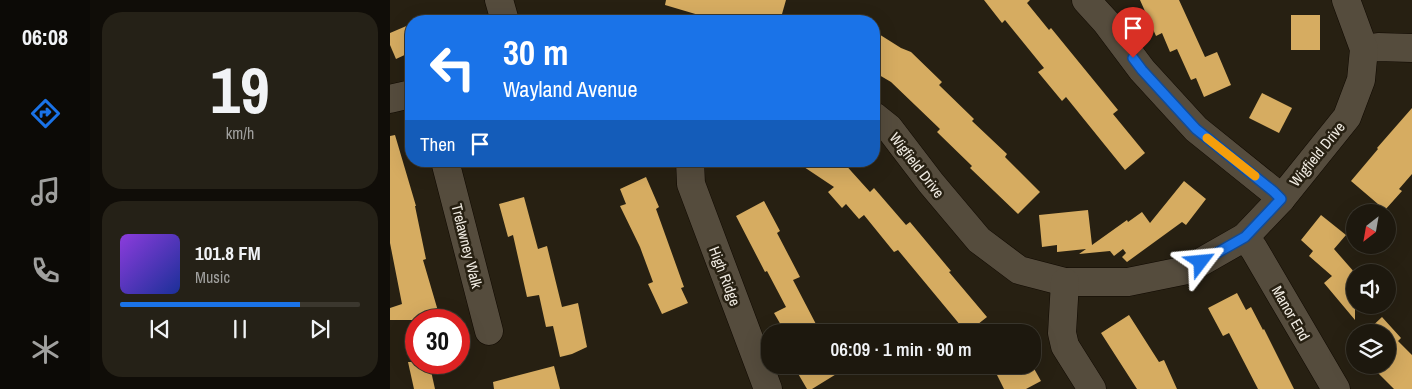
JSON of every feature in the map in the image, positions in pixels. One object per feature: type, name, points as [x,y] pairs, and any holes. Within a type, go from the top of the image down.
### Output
[{"type":"street","points":[[499,0],[503,15]]},
{"type":"street","points":[[1086,0],[1106,22],[1142,70],[1196,129],[1281,199]]},
{"type":"street","name":"Wigfield Drive","points":[[880,121],[889,128],[931,183],[980,240],[1019,270],[1065,282],[1128,282],[1187,270],[1245,237],[1281,199],[1347,117],[1361,80],[1364,49],[1346,0]]},
{"type":"street","points":[[1364,49],[1378,47],[1412,48]]},
{"type":"street","points":[[390,99],[405,95]]},
{"type":"street","name":"Trelawney Walk","points":[[447,167],[488,331]]},
{"type":"street","name":"High Ridge","points":[[690,167],[691,184],[768,389]]},
{"type":"street","name":"Manor End","points":[[1245,237],[1254,249],[1336,389]]},
{"type":"street","points":[[1065,282],[1062,333],[1065,346],[1092,389]]},
{"type":"building","points":[[666,0],[786,0],[782,15],[699,15],[665,5]]},
{"type":"building","points":[[984,0],[1030,0],[1027,3],[1049,30],[1051,28],[1118,110],[1113,114],[1145,153],[1125,170],[1066,97],[1062,101],[1038,72],[1044,68],[1005,20],[1002,23]]},
{"type":"building","points":[[1140,0],[1179,0],[1205,57],[1217,52],[1231,85],[1204,97],[1196,78],[1191,80],[1177,49],[1170,52],[1162,33],[1156,36]]},
{"type":"building","points":[[1291,15],[1320,15],[1320,50],[1291,50]]},
{"type":"building","points":[[405,27],[405,55],[396,59],[390,45],[390,33]]},
{"type":"building","points":[[880,35],[911,52],[942,82],[939,85],[974,119],[972,121],[1007,154],[1005,157],[1040,192],[1018,214],[970,168],[972,166],[937,132],[940,129],[891,82],[880,76]]},
{"type":"building","points":[[1262,93],[1292,108],[1279,133],[1249,118]]},
{"type":"building","points":[[1412,108],[1412,174],[1399,189],[1402,191],[1390,204],[1378,204],[1351,181]]},
{"type":"building","points":[[395,135],[416,206],[426,259],[423,260],[437,309],[405,309],[405,320],[390,320],[390,308],[402,304],[390,243],[390,136]]},
{"type":"building","points":[[804,167],[847,167],[870,192],[874,188],[906,225],[910,222],[987,317],[978,324],[959,324],[898,250],[894,252],[864,215],[859,219],[846,204],[842,208],[828,192],[834,187]]},
{"type":"building","points":[[646,177],[659,207],[656,209],[684,287],[681,288],[688,303],[662,314],[648,284],[653,282],[640,247],[620,206],[626,204],[620,189]]},
{"type":"building","points":[[1184,181],[1206,199],[1186,225],[1182,222],[1127,262],[1122,257],[1126,253],[1123,249],[1114,256],[1110,251],[1079,254],[1086,249],[1057,252],[1057,245],[1042,247],[1039,215],[1088,210],[1092,245],[1127,220],[1128,222],[1142,212],[1150,223]]},
{"type":"building","points":[[524,197],[538,249],[547,246],[562,307],[578,303],[587,347],[572,354],[560,357],[553,326],[546,327],[539,295],[527,297],[513,235],[508,237],[499,204]]},
{"type":"building","points":[[764,201],[780,231],[777,233],[800,277],[793,280],[816,324],[780,324],[774,313],[786,307],[767,271],[765,272],[736,216]]},
{"type":"building","points":[[1321,215],[1346,235],[1334,249],[1347,264],[1346,309],[1324,283],[1332,276],[1309,256],[1313,251],[1301,240]]},
{"type":"building","points":[[1237,293],[1246,310],[1251,307],[1294,389],[1258,389],[1229,333],[1223,336],[1208,308]]},
{"type":"building","points":[[1129,315],[1159,362],[1164,360],[1177,389],[1137,389],[1101,333]]},
{"type":"building","points":[[1382,317],[1388,324],[1375,324]]},
{"type":"building","points":[[1396,332],[1401,338],[1398,341],[1412,355],[1412,389],[1394,389],[1379,374],[1396,374]]},
{"type":"building","points":[[554,366],[560,389],[494,389],[493,382]]},
{"type":"building","points":[[411,374],[432,374],[435,389],[414,389]]},
{"type":"building","points":[[798,374],[836,374],[812,389],[807,389]]},
{"type":"building","points":[[996,374],[1037,374],[1041,381],[1026,389],[1004,389]]},
{"type":"slow traffic","points":[[1207,138],[1255,176]]},
{"type":"route","points":[[1133,58],[1196,129],[1281,199],[1245,237],[1201,262]]}]
